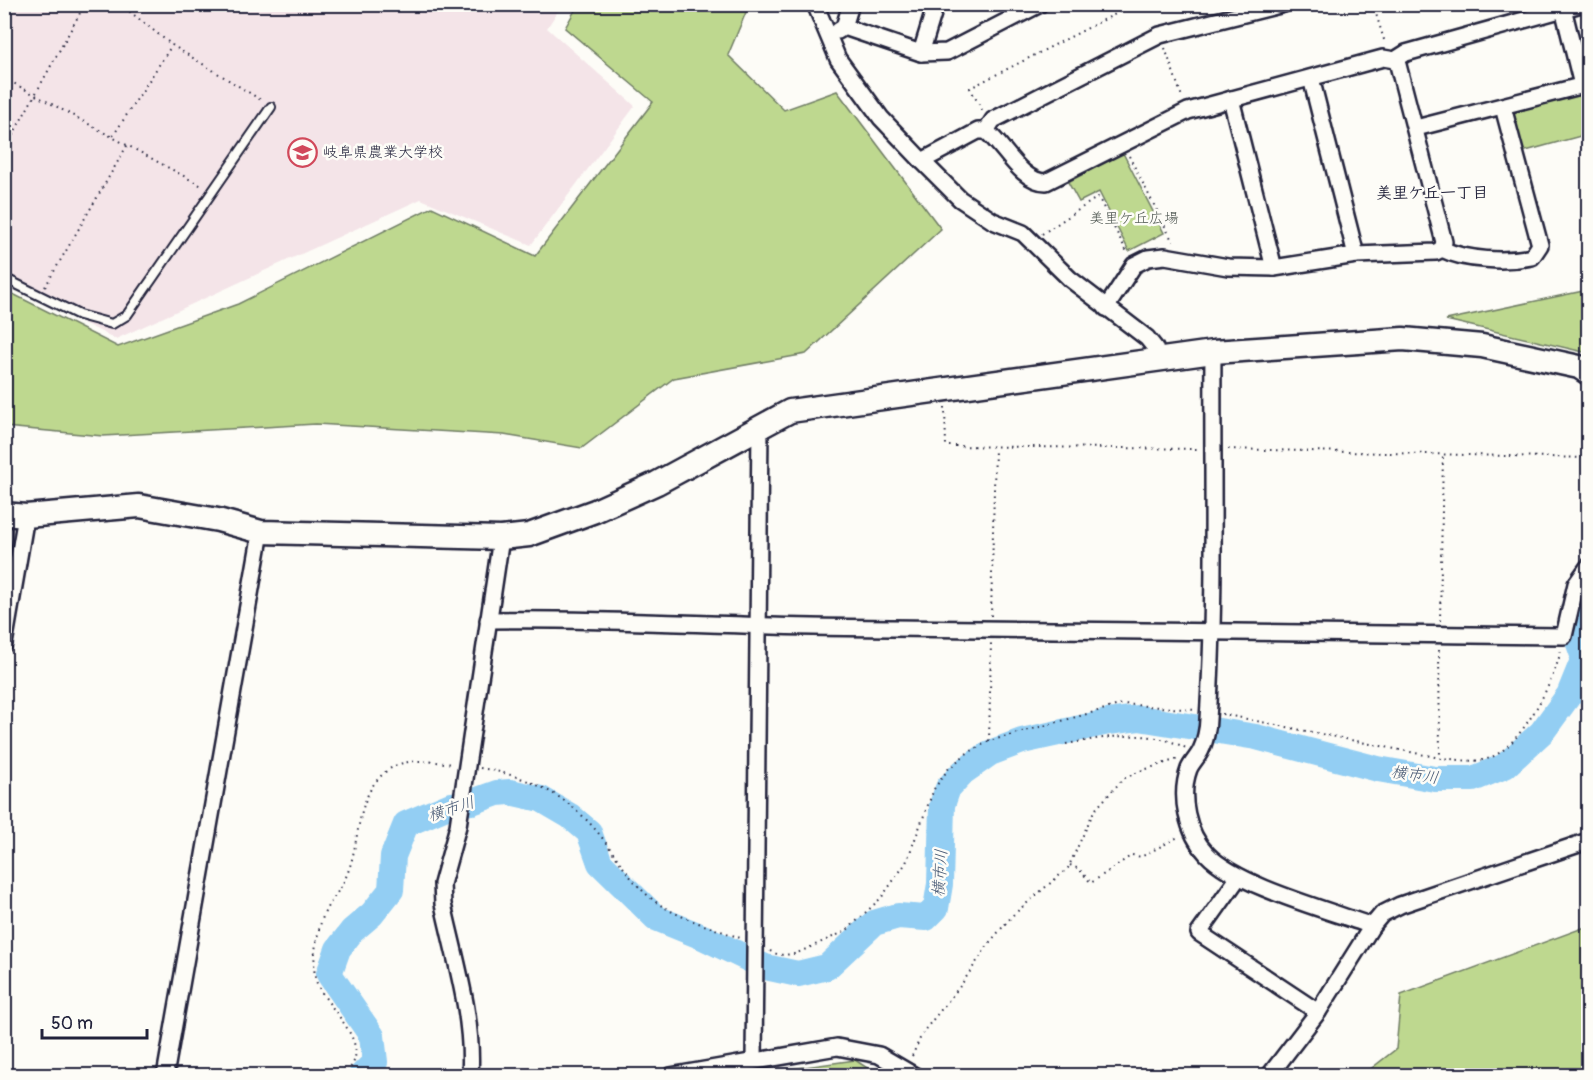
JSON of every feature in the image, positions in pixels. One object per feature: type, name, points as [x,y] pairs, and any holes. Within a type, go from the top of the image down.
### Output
[{"type":"street","points":[[815,4],[838,59],[881,118],[922,161],[960,199],[1034,242],[1070,279],[1106,309],[1147,338],[1155,348],[1158,361]]},
{"type":"street","points":[[827,36],[844,27],[851,4]]},
{"type":"street","points":[[921,53],[936,4]]},
{"type":"street","points":[[844,27],[921,53],[947,52],[1018,11],[1040,4]]},
{"type":"street","points":[[922,161],[1160,34],[1284,4]]},
{"type":"street","points":[[989,125],[1036,182],[1046,182],[1188,111],[1392,58],[1563,7],[1581,4]]},
{"type":"street","points":[[1416,129],[1586,85],[1563,7]]},
{"type":"street","points":[[1106,309],[1134,266],[1148,258],[1165,256],[1228,267],[1274,268],[1356,255],[1436,252],[1442,249],[1444,242],[1416,129],[1392,58]]},
{"type":"street","points":[[1311,78],[1356,255]]},
{"type":"street","points":[[1231,99],[1274,268]]},
{"type":"street","points":[[1442,249],[1454,255],[1518,260],[1532,257],[1540,245],[1503,107]]},
{"type":"street","points":[[4,644],[15,515],[139,506],[218,520],[261,532],[501,538],[529,535],[595,511],[657,483],[790,411],[1213,352],[1402,339],[1482,346],[1579,367],[1588,374]]},
{"type":"street","points":[[1213,352],[1211,633],[1208,715],[1198,754],[1186,778],[1185,795],[1192,830],[1206,853],[1238,878],[1372,926]]},
{"type":"street","points":[[754,1060],[759,426]]},
{"type":"street","points":[[165,1076],[261,532]]},
{"type":"street","points":[[470,1076],[472,1052],[468,1022],[443,904],[442,884],[458,826],[501,538]]},
{"type":"street","points":[[488,620],[553,619],[758,626],[991,630],[1564,636],[1576,584],[1588,567]]},
{"type":"street","points":[[1269,1076],[1318,1012],[1372,926],[1382,914],[1400,905],[1588,841]]},
{"type":"street","points":[[1238,878],[1199,933],[1318,1012]]},
{"type":"street","points":[[670,1076],[837,1047],[879,1055],[910,1072]]},
{"type":"lane","points":[[4,278],[79,315],[112,324],[127,315],[271,107]]},
{"type":"path","points":[[4,151],[86,4]]},
{"type":"path","points":[[120,4],[172,45],[271,107]]},
{"type":"path","points":[[989,125],[970,88],[1135,4]]},
{"type":"path","points":[[1373,4],[1392,58]]},
{"type":"path","points":[[1160,34],[1188,111]]},
{"type":"path","points":[[113,136],[172,45]]},
{"type":"path","points":[[4,78],[212,191]]},
{"type":"path","points":[[1123,143],[1181,258]]},
{"type":"path","points":[[40,295],[128,144]]},
{"type":"path","points":[[1034,242],[1047,230],[1098,197],[1134,266]]},
{"type":"path","points":[[944,390],[946,446],[1443,453],[1588,458]]},
{"type":"path","points":[[990,741],[995,448]]},
{"type":"path","points":[[1440,759],[1443,453]]},
{"type":"path","points":[[342,1076],[353,1060],[354,1042],[340,1014],[320,990],[315,966],[322,919],[346,878],[367,796],[378,779],[401,763],[412,760],[467,766],[522,778],[568,801],[588,820],[630,878],[653,900],[670,910],[778,954],[795,954],[846,931],[881,898],[906,863],[934,789],[949,768],[966,754],[990,741],[1123,704],[1208,715],[1440,759],[1474,761],[1488,758],[1511,744],[1524,727],[1556,669],[1564,636]]},
{"type":"path","points":[[1066,744],[1118,735],[1140,735],[1169,740],[1198,754]]},
{"type":"path","points":[[910,1072],[923,1032],[1013,915],[1070,864],[1094,811],[1123,779],[1140,771],[1198,754]]},
{"type":"path","points":[[1070,864],[1091,883],[1132,855],[1141,857],[1192,830]]},
{"type":"shaded area","name":"岐阜県農業大学校","points":[[4,5],[562,5],[547,28],[635,106],[531,245],[421,199],[116,339],[5,285]]},
{"type":"green space","points":[[578,5],[749,5],[728,55],[784,110],[837,91],[941,229],[806,354],[674,378],[582,448],[504,435],[316,424],[103,436],[5,427],[5,290],[118,347],[238,304],[432,207],[535,256],[653,102],[565,28]]},
{"type":"green space","points":[[1580,90],[1588,122],[1588,134],[1522,152],[1511,109]]},
{"type":"green space","name":"美里ケ丘広場","points":[[1123,153],[1164,233],[1129,251],[1099,192],[1079,202],[1068,182]]},
{"type":"green space","points":[[1588,290],[1588,353],[1446,320]]},
{"type":"green space","points":[[1588,926],[1588,1075],[1363,1075],[1396,1049],[1401,995]]},
{"type":"green space","points":[[855,1060],[878,1075],[747,1075]]},
{"type":"waterway","name":"横市川","points":[[361,1076],[375,1062],[372,1036],[329,974],[338,949],[352,931],[372,914],[391,890],[393,856],[406,824],[451,805],[472,802],[497,793],[510,792],[541,799],[570,816],[589,832],[600,863],[656,918],[705,938],[765,967],[798,974],[827,967],[874,923],[898,916],[926,918],[936,908],[940,884],[942,805],[948,788],[963,772],[990,753],[1022,741],[1108,722],[1139,718],[1256,737],[1378,769],[1435,779],[1473,779],[1505,766],[1542,732],[1569,695],[1584,658],[1578,641],[1588,581]]},
{"type":"place","name":"岐阜県農業大学校","points":[[302,152]]},
{"type":"district","name":"美里ケ丘一丁目","points":[[1432,192]]}]
